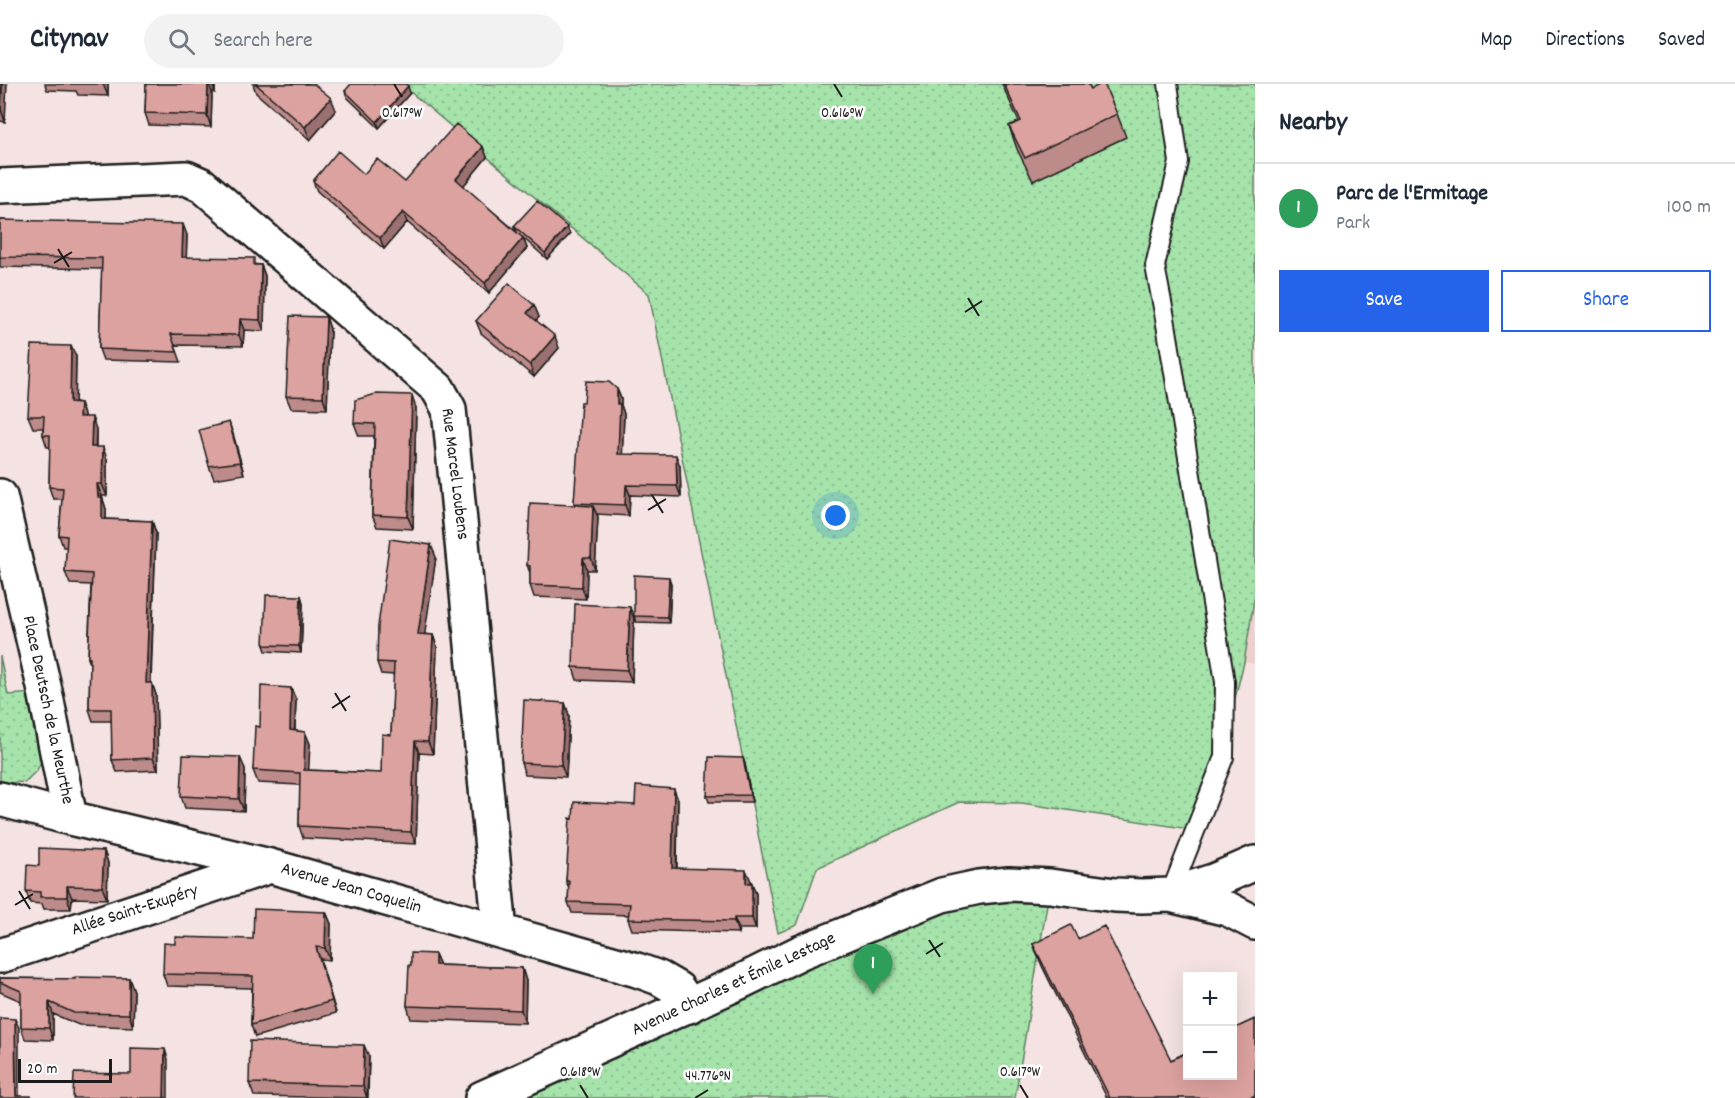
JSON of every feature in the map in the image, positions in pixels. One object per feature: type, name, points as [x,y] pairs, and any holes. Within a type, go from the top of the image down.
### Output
[{"type":"street","name":"Rue Marcel Loubens","points":[[0,186],[186,178],[202,185],[438,389],[449,409],[500,931]]},
{"type":"street","name":"Place Deutsch de la Meurthe","points":[[0,496],[45,691],[70,818]]},
{"type":"street","name":"Avenue Jean Coquelin","points":[[0,799],[270,866],[637,970],[660,978],[678,989],[688,1006]]},
{"type":"street","name":"Allée Saint-Exupéry","points":[[0,956],[270,866]]},
{"type":"street","name":"Avenue Charles et Émile Lestage","points":[[482,1098],[688,1006],[801,952],[942,895],[979,887],[1009,884],[1050,886],[1142,897],[1170,895],[1216,880],[1248,866]]},
{"type":"street","points":[[1248,866],[1237,894],[1248,919]]},
{"type":"street","name":"Avenue Charles et Émile Lestage","points":[[1170,895],[1206,903],[1248,919]]},
{"type":"lane","points":[[1168,84],[1179,162],[1155,266],[1225,682],[1224,757],[1170,895]]},
{"type":"shaded area","points":[[1255,594],[1255,664],[1244,662]]},
{"type":"green space","points":[[401,84],[1255,84],[1255,594],[1244,662],[1202,831],[1022,803],[959,802],[817,868],[797,925],[778,933],[649,294]]},
{"type":"green space","points":[[0,656],[8,695],[35,693],[47,750],[37,770],[25,782],[0,781]]},
{"type":"green space","points":[[1050,886],[1015,1098],[482,1098],[942,895]]},
{"type":"building","points":[[0,84],[2,84],[1,109],[0,109]]},
{"type":"building","points":[[146,84],[208,84],[207,115],[145,113]]},
{"type":"building","points":[[256,84],[314,84],[331,98],[305,127]]},
{"type":"building","points":[[351,84],[405,84],[408,86],[377,122],[345,91]]},
{"type":"building","points":[[1004,84],[1088,84],[1091,89],[1104,84],[1117,114],[1025,158],[1009,126],[1021,121]]},
{"type":"building","points":[[456,124],[483,147],[456,179],[523,238],[485,283],[403,212],[380,238],[313,181],[338,151],[364,174],[377,159],[405,182]]},
{"type":"building","points":[[537,201],[567,227],[545,253],[514,226]]},
{"type":"building","points":[[0,220],[183,224],[182,257],[254,258],[254,265],[261,265],[260,320],[240,319],[239,335],[171,334],[177,352],[99,349],[102,258],[0,257]]},
{"type":"building","points":[[509,283],[534,305],[527,313],[555,336],[530,365],[476,321]]},
{"type":"building","points":[[290,316],[326,317],[323,397],[286,396]]},
{"type":"building","points":[[32,345],[71,346],[70,402],[80,403],[79,417],[92,417],[91,447],[103,447],[102,484],[97,484],[98,497],[102,497],[102,519],[152,521],[146,683],[152,683],[153,758],[112,760],[111,709],[89,709],[90,658],[88,658],[92,574],[65,572],[67,536],[59,535],[63,488],[49,487],[50,435],[43,435],[44,416],[28,416]]},
{"type":"building","points":[[586,381],[609,382],[617,389],[617,404],[620,404],[618,454],[676,455],[677,486],[626,485],[625,505],[574,503],[581,402],[584,402]]},
{"type":"building","points":[[376,394],[412,395],[408,517],[372,515],[375,424],[354,423],[355,400]]},
{"type":"building","points":[[229,422],[240,462],[209,466],[199,430]]},
{"type":"building","points":[[530,503],[593,506],[591,558],[583,558],[582,587],[530,585],[530,566],[527,565]]},
{"type":"building","points":[[390,539],[431,545],[418,634],[433,635],[428,742],[415,741],[411,832],[299,826],[300,773],[253,770],[255,726],[260,727],[261,686],[291,688],[290,730],[305,732],[304,770],[381,773],[382,734],[391,735],[394,663],[377,662],[378,626]]},
{"type":"building","points":[[634,575],[669,577],[667,617],[634,616]]},
{"type":"building","points":[[266,595],[301,596],[299,646],[264,645]]},
{"type":"building","points":[[575,604],[630,607],[627,670],[573,667]]},
{"type":"building","points":[[524,700],[565,703],[561,765],[521,763]]},
{"type":"building","points":[[183,755],[240,757],[239,799],[181,796]]},
{"type":"building","points":[[709,757],[743,758],[750,795],[707,796]]},
{"type":"building","points":[[636,786],[674,789],[672,868],[746,870],[746,883],[752,883],[752,918],[734,918],[734,921],[628,919],[630,904],[568,902],[569,881],[566,881],[570,818],[573,819],[574,802],[635,805]]},
{"type":"building","points":[[39,848],[104,851],[102,887],[67,886],[67,897],[40,897],[40,892],[26,891],[27,865],[39,866]]},
{"type":"building","points":[[254,909],[326,912],[325,948],[316,947],[332,1001],[251,1025],[253,976],[163,974],[164,943],[175,944],[175,937],[253,939]]},
{"type":"building","points":[[1071,925],[1078,939],[1104,926],[1171,1060],[1183,1054],[1183,1080],[1237,1080],[1237,1027],[1255,1019],[1255,1095],[1250,1098],[1110,1098],[1033,944]]},
{"type":"building","points":[[411,953],[435,954],[435,965],[522,968],[521,1010],[407,1006]]},
{"type":"building","points":[[75,977],[129,978],[129,1014],[74,1013],[49,1002],[49,1028],[21,1027],[21,991],[0,982],[0,978],[75,979]]},
{"type":"building","points":[[0,1018],[15,1019],[16,1096],[31,1096],[31,1098],[0,1098]]},
{"type":"building","points":[[250,1041],[364,1045],[363,1086],[249,1083]]},
{"type":"building","points":[[131,1048],[165,1049],[164,1098],[73,1098],[74,1073],[131,1074]]},
{"type":"place","name":"Parc de l'Ermitage","points":[[873,994]]}]
